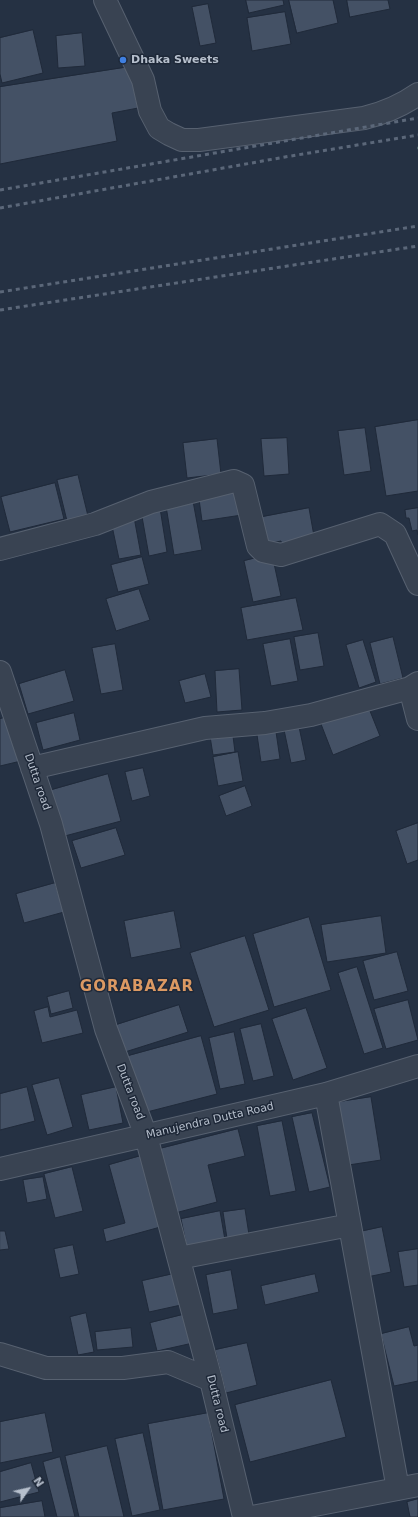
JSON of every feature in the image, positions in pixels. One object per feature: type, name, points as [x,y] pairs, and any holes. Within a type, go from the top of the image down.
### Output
[{"type":"street","points":[[105,0],[143,80],[150,111],[159,128],[182,140],[199,140],[256,134],[364,118],[381,114],[396,108],[418,94]]},
{"type":"street","points":[[0,549],[94,524],[151,502],[234,481],[243,486],[258,546],[263,551],[281,555],[380,524],[395,534],[418,584]]},
{"type":"street","name":"Dutta road","points":[[0,672],[51,824],[106,1029],[146,1136],[211,1380],[244,1517]]},
{"type":"street","points":[[32,768],[205,728],[265,723],[311,715],[414,686],[418,719]]},
{"type":"street","name":"Manujendra Dutta Road","points":[[0,1169],[326,1094],[418,1066]]},
{"type":"street","points":[[252,1517],[341,1508],[408,1487],[350,1225],[326,1094]]},
{"type":"street","points":[[179,1258],[350,1225]]},
{"type":"street","points":[[0,1354],[46,1368],[123,1368],[168,1362],[211,1380]]},
{"type":"building","points":[[246,0],[283,0],[284,5],[249,13]]},
{"type":"building","points":[[289,0],[333,0],[338,23],[297,33]]},
{"type":"building","points":[[347,0],[388,0],[390,9],[350,17]]},
{"type":"building","points":[[208,4],[216,43],[200,46],[192,7]]},
{"type":"building","points":[[285,12],[291,44],[252,51],[247,18]]},
{"type":"building","points":[[33,30],[43,73],[2,83],[0,74],[0,38]]},
{"type":"building","points":[[82,33],[85,66],[58,68],[56,36]]},
{"type":"building","points":[[129,67],[138,108],[112,113],[117,141],[0,164],[0,87]]},
{"type":"building","points":[[418,420],[418,491],[386,496],[375,427]]},
{"type":"building","points":[[365,428],[371,471],[344,475],[338,431]]},
{"type":"building","points":[[287,438],[289,474],[264,476],[261,439]]},
{"type":"building","points":[[217,439],[221,474],[187,478],[183,443]]},
{"type":"building","points":[[78,475],[88,516],[67,521],[57,480]]},
{"type":"building","points":[[55,483],[64,519],[10,532],[1,497]]},
{"type":"building","points":[[238,492],[242,515],[202,521],[199,499]]},
{"type":"building","points":[[193,501],[202,550],[174,555],[166,506]]},
{"type":"building","points":[[160,508],[167,552],[149,556],[141,511]]},
{"type":"building","points":[[309,508],[314,536],[282,546],[281,541],[267,544],[262,517]]},
{"type":"building","points":[[418,508],[418,535],[417,530],[412,531],[409,518],[406,518],[405,510]]},
{"type":"building","points":[[134,517],[141,555],[119,559],[111,521]]},
{"type":"building","points":[[272,554],[281,596],[253,602],[244,561]]},
{"type":"building","points":[[142,557],[149,584],[118,592],[111,565]]},
{"type":"building","points":[[139,589],[150,620],[116,631],[106,599]]},
{"type":"building","points":[[296,598],[303,630],[247,640],[241,608]]},
{"type":"building","points":[[318,633],[324,666],[300,670],[294,637]]},
{"type":"building","points":[[393,637],[403,678],[380,684],[370,643]]},
{"type":"building","points":[[290,639],[298,681],[271,686],[263,644]]},
{"type":"building","points":[[363,640],[376,682],[359,688],[346,645]]},
{"type":"building","points":[[115,644],[123,690],[101,694],[92,648]]},
{"type":"building","points":[[239,669],[242,710],[217,712],[215,671]]},
{"type":"building","points":[[65,670],[74,701],[28,714],[19,684]]},
{"type":"building","points":[[205,674],[211,697],[185,703],[179,681]]},
{"type":"building","points":[[368,706],[380,736],[333,755],[321,724]]},
{"type":"building","points":[[74,713],[80,740],[43,750],[36,723]]},
{"type":"building","points":[[9,716],[21,761],[0,766],[0,719]]},
{"type":"building","points":[[298,722],[306,760],[291,763],[283,725]]},
{"type":"building","points":[[275,725],[280,759],[261,762],[256,728]]},
{"type":"building","points":[[232,728],[235,752],[213,755],[209,730]]},
{"type":"building","points":[[238,752],[243,781],[218,786],[213,757]]},
{"type":"building","points":[[143,768],[150,796],[132,801],[125,772]]},
{"type":"building","points":[[108,774],[121,821],[61,837],[48,791]]},
{"type":"building","points":[[245,786],[252,806],[226,816],[219,796]]},
{"type":"building","points":[[418,823],[418,860],[407,864],[396,831]]},
{"type":"building","points":[[116,828],[125,855],[81,868],[72,841]]},
{"type":"building","points":[[55,883],[64,912],[24,923],[16,894]]},
{"type":"building","points":[[174,911],[181,948],[131,958],[124,921]]},
{"type":"building","points":[[381,916],[386,953],[327,962],[321,925]]},
{"type":"building","points":[[309,917],[331,990],[274,1007],[253,934]]},
{"type":"building","points":[[245,936],[269,1010],[214,1027],[190,953]]},
{"type":"building","points":[[397,952],[408,991],[374,1000],[363,961]]},
{"type":"building","points":[[357,967],[383,1048],[364,1054],[338,973]]},
{"type":"building","points":[[69,991],[73,1008],[51,1014],[47,997]]},
{"type":"building","points":[[408,1000],[418,1040],[386,1049],[374,1009]]},
{"type":"building","points":[[179,1005],[188,1032],[125,1052],[116,1025]]},
{"type":"building","points":[[48,1007],[50,1017],[77,1010],[83,1033],[42,1043],[34,1011]]},
{"type":"building","points":[[306,1008],[327,1068],[293,1080],[272,1019]]},
{"type":"building","points":[[261,1024],[274,1076],[253,1081],[240,1029]]},
{"type":"building","points":[[234,1032],[245,1084],[220,1089],[209,1038]]},
{"type":"building","points":[[201,1036],[217,1094],[143,1113],[128,1056]]},
{"type":"building","points":[[59,1078],[73,1127],[47,1135],[32,1085]]},
{"type":"building","points":[[27,1087],[35,1121],[0,1130],[0,1094]]},
{"type":"building","points":[[116,1087],[123,1123],[89,1130],[81,1095]]},
{"type":"building","points":[[371,1097],[381,1160],[342,1166],[332,1103]]},
{"type":"building","points":[[312,1113],[330,1187],[309,1192],[292,1117]]},
{"type":"building","points":[[282,1121],[296,1191],[270,1196],[257,1126]]},
{"type":"building","points":[[238,1129],[245,1156],[208,1165],[217,1202],[175,1213],[159,1149]]},
{"type":"building","points":[[144,1155],[164,1226],[106,1242],[103,1229],[125,1223],[109,1165]]},
{"type":"building","points":[[72,1167],[83,1211],[55,1218],[44,1174]]},
{"type":"building","points":[[43,1177],[47,1199],[27,1203],[23,1180]]},
{"type":"building","points":[[245,1209],[250,1241],[228,1245],[223,1212]]},
{"type":"building","points":[[220,1211],[225,1240],[187,1248],[181,1219]]},
{"type":"building","points":[[382,1227],[391,1272],[367,1277],[359,1232]]},
{"type":"building","points":[[0,1231],[5,1231],[9,1249],[0,1250]]},
{"type":"building","points":[[73,1245],[79,1274],[60,1278],[54,1249]]},
{"type":"building","points":[[418,1249],[418,1285],[404,1287],[398,1252]]},
{"type":"building","points":[[231,1270],[238,1309],[213,1314],[206,1275]]},
{"type":"building","points":[[173,1274],[181,1305],[149,1312],[142,1281]]},
{"type":"building","points":[[315,1274],[319,1292],[265,1305],[261,1286]]},
{"type":"building","points":[[86,1313],[94,1352],[78,1355],[70,1317]]},
{"type":"building","points":[[186,1314],[193,1343],[157,1351],[150,1323]]},
{"type":"building","points":[[409,1327],[414,1346],[418,1345],[418,1381],[394,1386],[381,1334]]},
{"type":"building","points":[[131,1328],[133,1347],[97,1350],[95,1332]]},
{"type":"building","points":[[247,1343],[257,1385],[226,1393],[215,1350]]},
{"type":"building","points":[[331,1380],[346,1437],[250,1462],[235,1405]]},
{"type":"building","points":[[45,1413],[53,1452],[0,1463],[0,1422]]},
{"type":"building","points":[[208,1413],[224,1499],[163,1510],[148,1424]]},
{"type":"building","points":[[143,1433],[160,1510],[132,1516],[115,1439]]},
{"type":"building","points":[[107,1446],[124,1517],[79,1517],[65,1456]]},
{"type":"building","points":[[60,1457],[75,1517],[57,1517],[43,1462]]},
{"type":"building","points":[[31,1463],[39,1492],[0,1502],[0,1472]]},
{"type":"building","points":[[418,1499],[418,1517],[410,1517],[407,1502]]},
{"type":"building","points":[[42,1501],[45,1517],[0,1517],[0,1508]]},
{"type":"railway","points":[[0,190],[418,118]]},
{"type":"railway","points":[[0,208],[285,157],[418,135]]},
{"type":"railway","points":[[0,292],[418,226]]},
{"type":"railway","points":[[0,310],[418,246]]},
{"type":"place","name":"Dhaka Sweets","points":[[123,60]]},
{"type":"district","name":"GORABAZAR","points":[[137,987]]}]
